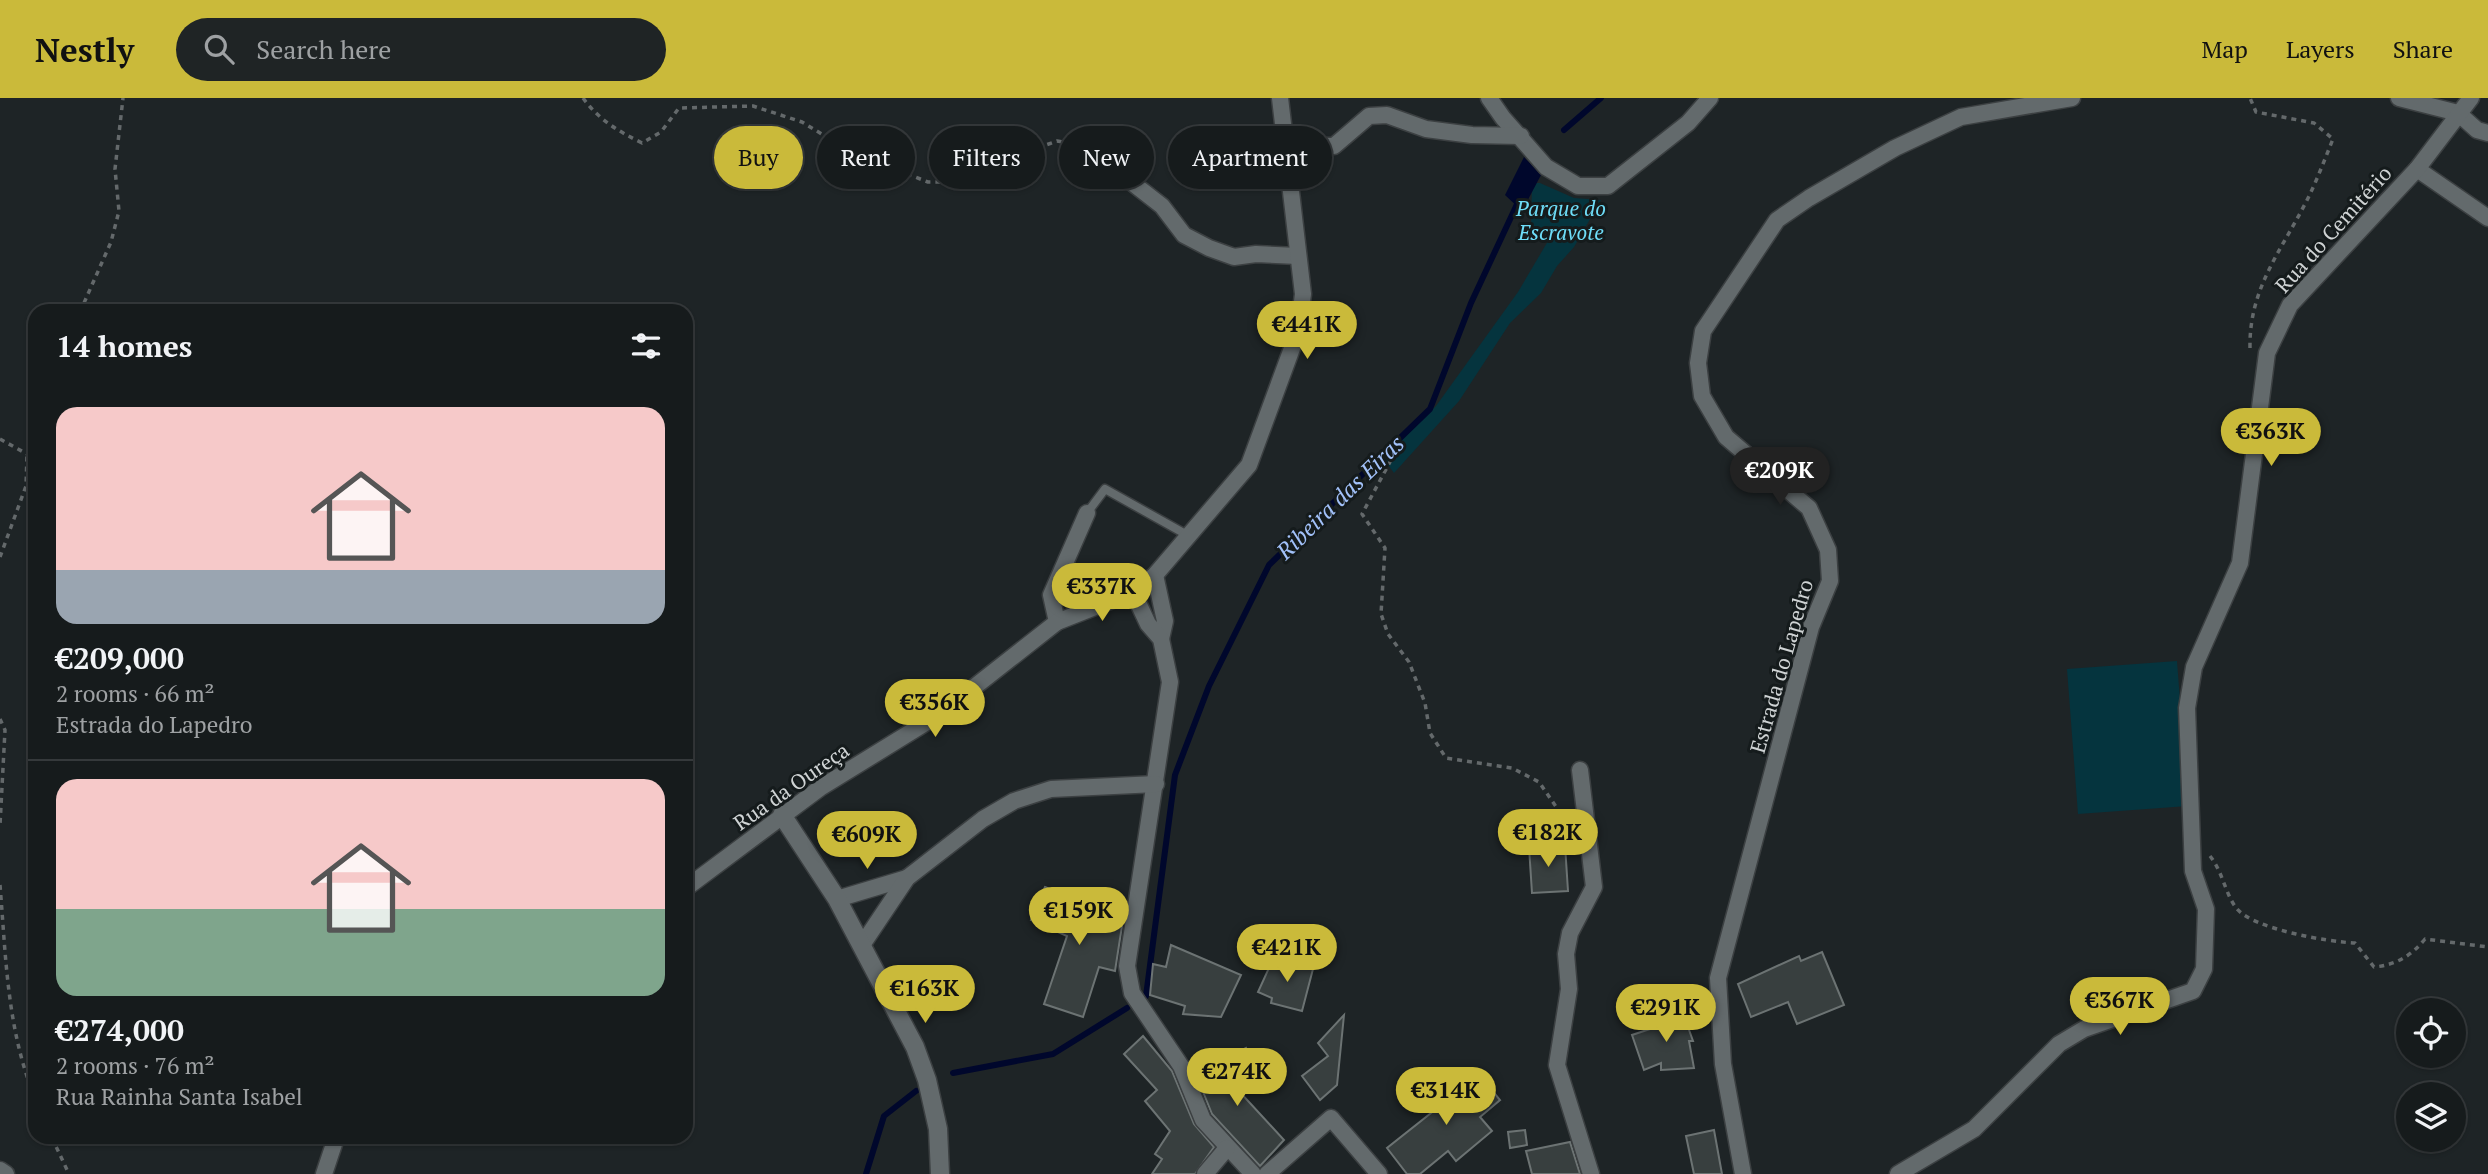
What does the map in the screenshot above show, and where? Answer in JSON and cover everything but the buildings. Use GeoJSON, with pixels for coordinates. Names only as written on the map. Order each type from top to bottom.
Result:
{"type":"FeatureCollection","features":[{"type":"Feature","properties":{"kind":"street","name":"Rua da Oureça"},"geometry":{"type":"LineString","coordinates":[[1280,98],[1283,126]]}},
{"type":"Feature","properties":{"kind":"street"},"geometry":{"type":"LineString","coordinates":[[1489,98],[1546,167],[1578,186],[1608,186],[1688,123],[1710,98]]}},
{"type":"Feature","properties":{"kind":"street","name":"Estrada do Lapedro"},"geometry":{"type":"LineString","coordinates":[[1744,1174],[1723,1064],[1718,978],[1811,627],[1829,581],[1828,550],[1810,508],[1726,437],[1702,396],[1698,363],[1703,331],[1777,220],[1809,198],[1895,148],[1961,117],[2072,98]]}},
{"type":"Feature","properties":{"kind":"street"},"geometry":{"type":"LineString","coordinates":[[2399,98],[2458,113],[2477,130],[2488,134]]}},
{"type":"Feature","properties":{"kind":"street","name":"Rua do Cemitério"},"geometry":{"type":"LineString","coordinates":[[1898,1174],[1975,1129],[2067,1039],[2084,1029],[2172,1000],[2193,990],[2204,969],[2206,909],[2193,871],[2187,708],[2194,667],[2240,563],[2267,353],[2290,305],[2417,169],[2471,98]]}},
{"type":"Feature","properties":{"kind":"street"},"geometry":{"type":"LineString","coordinates":[[1332,146],[1369,116],[1388,115],[1426,129],[1472,135],[1521,136]]}},
{"type":"Feature","properties":{"kind":"street"},"geometry":{"type":"LineString","coordinates":[[2417,169],[2488,218]]}},
{"type":"Feature","properties":{"kind":"street"},"geometry":{"type":"LineString","coordinates":[[1140,189],[1162,206],[1184,235],[1209,248],[1234,257],[1256,254],[1298,256]]}},
{"type":"Feature","properties":{"kind":"street","name":"Rua da Oureça"},"geometry":{"type":"LineString","coordinates":[[693,883],[782,815],[940,714],[1057,622],[1133,592],[1156,575],[1249,465],[1298,332],[1303,294],[1290,189]]}},
{"type":"Feature","properties":{"kind":"street"},"geometry":{"type":"LineString","coordinates":[[1057,622],[1051,595],[1087,513]]}},
{"type":"Feature","properties":{"kind":"street"},"geometry":{"type":"LineString","coordinates":[[1156,575],[1165,621],[1161,639],[1170,682],[1127,966],[1132,993],[1181,1066],[1203,1120],[1253,1174]]}},
{"type":"Feature","properties":{"kind":"street"},"geometry":{"type":"LineString","coordinates":[[1133,592],[1148,624],[1161,639]]}},
{"type":"Feature","properties":{"kind":"street"},"geometry":{"type":"LineString","coordinates":[[1580,770],[1594,887],[1570,933],[1566,954],[1569,989],[1557,1065],[1591,1174]]}},
{"type":"Feature","properties":{"kind":"street"},"geometry":{"type":"LineString","coordinates":[[862,945],[907,878],[983,819],[1014,801],[1051,789],[1156,784]]}},
{"type":"Feature","properties":{"kind":"street"},"geometry":{"type":"LineString","coordinates":[[782,815],[837,899],[915,1047],[927,1080],[938,1129],[940,1174]]}},
{"type":"Feature","properties":{"kind":"street"},"geometry":{"type":"LineString","coordinates":[[837,899],[907,878]]}},
{"type":"Feature","properties":{"kind":"street"},"geometry":{"type":"LineString","coordinates":[[1267,1174],[1331,1118],[1379,1174]]}},
{"type":"Feature","properties":{"kind":"street"},"geometry":{"type":"LineString","coordinates":[[324,1174],[334,1144]]}},
{"type":"Feature","properties":{"kind":"street"},"geometry":{"type":"LineString","coordinates":[[1205,1174],[1227,1148]]}},
{"type":"Feature","properties":{"kind":"street"},"geometry":{"type":"LineString","coordinates":[[0,1170],[6,1174]]}},
{"type":"Feature","properties":{"kind":"lane"},"geometry":{"type":"LineString","coordinates":[[1087,513],[1105,489],[1189,536]]}},
{"type":"Feature","properties":{"kind":"path"},"geometry":{"type":"LineString","coordinates":[[84,304],[111,242],[119,211],[115,169],[123,98]]}},
{"type":"Feature","properties":{"kind":"path"},"geometry":{"type":"LineString","coordinates":[[583,98],[595,113],[616,131],[642,143],[661,132],[679,108],[752,106],[802,122],[853,153],[928,182],[963,182],[1015,156],[1059,141]]}},
{"type":"Feature","properties":{"kind":"path"},"geometry":{"type":"LineString","coordinates":[[2250,98],[2256,111],[2314,123],[2333,139],[2305,204],[2263,276],[2249,318],[2250,355]]}},
{"type":"Feature","properties":{"kind":"path"},"geometry":{"type":"LineString","coordinates":[[0,439],[27,454],[26,486],[0,557]]}},
{"type":"Feature","properties":{"kind":"path"},"geometry":{"type":"LineString","coordinates":[[1391,460],[1362,514],[1385,548],[1381,614],[1388,634],[1416,679],[1430,733],[1447,758],[1512,768],[1539,782],[1583,843],[1589,842]]}},
{"type":"Feature","properties":{"kind":"path"},"geometry":{"type":"LineString","coordinates":[[0,719],[5,730],[0,825]]}},
{"type":"Feature","properties":{"kind":"path"},"geometry":{"type":"LineString","coordinates":[[2193,836],[2216,864],[2236,908],[2251,922],[2336,943],[2356,943],[2374,967],[2392,965],[2401,957],[2411,956],[2425,939],[2488,947]]}},
{"type":"Feature","properties":{"kind":"path"},"geometry":{"type":"LineString","coordinates":[[0,886],[10,1011],[22,1067],[28,1081]]}},
{"type":"Feature","properties":{"kind":"path"},"geometry":{"type":"LineString","coordinates":[[55,1144],[69,1174]]}},
{"type":"Feature","properties":{"kind":"green space","name":"Parque do Escravote"},"geometry":{"type":"Polygon","coordinates":[[[1532,183],[1540,183],[1574,198],[1601,200],[1574,247],[1557,266],[1541,293],[1510,323],[1459,401],[1394,473],[1383,458],[1436,406],[1518,292],[1548,241],[1531,228],[1532,183]]]}},
{"type":"Feature","properties":{"kind":"green space"},"geometry":{"type":"Polygon","coordinates":[[[2177,661],[2188,806],[2078,814],[2067,669],[2177,661]]]}},
{"type":"Feature","properties":{"kind":"shaded area"},"geometry":{"type":"Polygon","coordinates":[[[1524,157],[1541,175],[1522,211],[1505,195],[1524,157]]]}},
{"type":"Feature","properties":{"kind":"waterway"},"geometry":{"type":"LineString","coordinates":[[1564,130],[1601,98]]}},
{"type":"Feature","properties":{"kind":"waterway","name":"Ribeira das Eiras"},"geometry":{"type":"LineString","coordinates":[[1146,996],[1175,775],[1209,686],[1269,565],[1430,409],[1471,303],[1519,200]]}},
{"type":"Feature","properties":{"kind":"waterway","name":"Ribeira das Eiras"},"geometry":{"type":"LineString","coordinates":[[953,1073],[1053,1054],[1127,1008]]}},
{"type":"Feature","properties":{"kind":"waterway","name":"Ribeira das Eiras"},"geometry":{"type":"LineString","coordinates":[[866,1174],[884,1116],[916,1091]]}}]}
